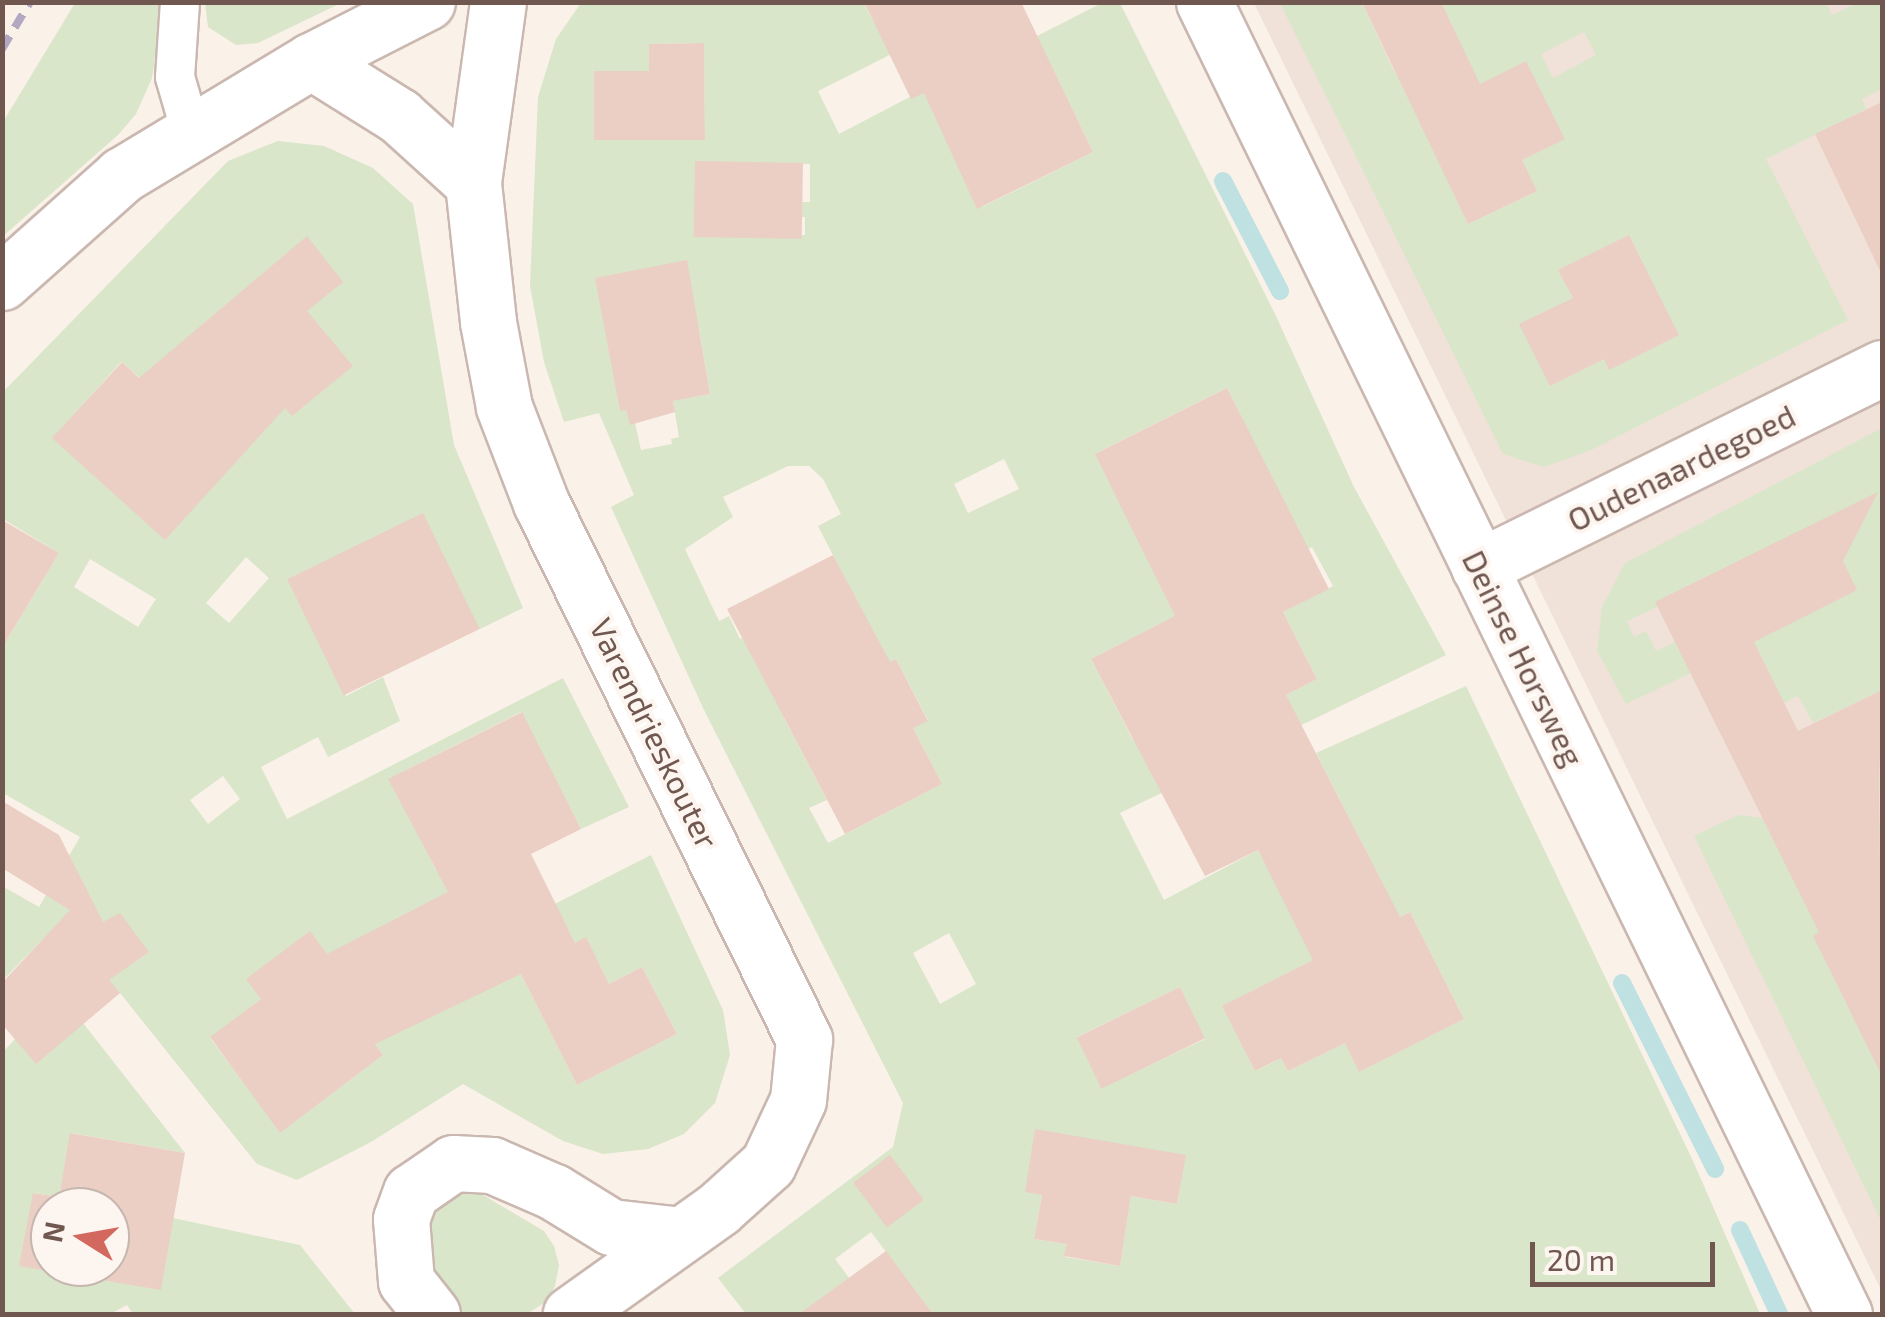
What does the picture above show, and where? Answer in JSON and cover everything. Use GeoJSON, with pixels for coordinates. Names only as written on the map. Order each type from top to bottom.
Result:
{"type":"FeatureCollection","features":[{"type":"Feature","properties":{"kind":"street"},"geometry":{"type":"LineString","coordinates":[[2,282],[122,175],[311,61],[427,2]]}},
{"type":"Feature","properties":{"kind":"street","name":"Varendrieskouter"},"geometry":{"type":"LineString","coordinates":[[498,2],[486,64],[473,183],[488,322],[504,407],[535,487],[804,1039],[798,1100],[768,1164],[680,1235],[571,1314]]}},
{"type":"Feature","properties":{"kind":"street","name":"Deinse Horsweg"},"geometry":{"type":"LineString","coordinates":[[1204,2],[1844,1314]]}},
{"type":"Feature","properties":{"kind":"street"},"geometry":{"type":"LineString","coordinates":[[311,61],[399,116],[473,183]]}},
{"type":"Feature","properties":{"kind":"street","name":"Oudenaardegoed"},"geometry":{"type":"LineString","coordinates":[[1480,567],[1882,368]]}},
{"type":"Feature","properties":{"kind":"street"},"geometry":{"type":"LineString","coordinates":[[432,1314],[406,1281],[401,1219],[412,1192],[453,1163],[492,1164],[554,1192],[612,1227],[680,1235]]}},
{"type":"Feature","properties":{"kind":"lane"},"geometry":{"type":"LineString","coordinates":[[180,2],[175,77],[192,132]]}},
{"type":"Feature","properties":{"kind":"shaded area"},"geometry":{"type":"Polygon","coordinates":[[[1254,3],[1882,3],[1882,1292],[1254,3]]]}},
{"type":"Feature","properties":{"kind":"green space"},"geometry":{"type":"Polygon","coordinates":[[[1826,2],[1832,15],[1858,3],[1882,3],[1882,89],[1862,99],[1866,109],[1766,159],[1848,320],[1589,451],[1544,467],[1503,454],[1280,3],[1362,3],[1395,74],[1460,43],[1441,3],[1826,2]],[[1584,32],[1541,54],[1553,78],[1596,55],[1584,32]],[[1427,137],[1468,224],[1536,192],[1522,160],[1564,139],[1427,137]],[[1629,235],[1559,270],[1573,298],[1520,324],[1550,386],[1604,359],[1609,369],[1678,335],[1629,235]]]}},
{"type":"Feature","properties":{"kind":"green space"},"geometry":{"type":"Polygon","coordinates":[[[75,3],[163,3],[152,78],[136,114],[118,135],[2,237],[3,122],[75,3]]]}},
{"type":"Feature","properties":{"kind":"green space"},"geometry":{"type":"Polygon","coordinates":[[[205,3],[341,3],[258,43],[236,45],[208,27],[205,3]]]}},
{"type":"Feature","properties":{"kind":"green space"},"geometry":{"type":"Polygon","coordinates":[[[581,3],[864,3],[873,21],[993,3],[818,91],[839,134],[927,88],[982,207],[1093,152],[1037,36],[1102,3],[1120,3],[1276,316],[1354,487],[1446,655],[1120,813],[1164,900],[1258,850],[1285,902],[1370,859],[1316,753],[1466,686],[1693,1161],[1760,1314],[933,1314],[871,1232],[835,1259],[849,1278],[803,1314],[746,1314],[718,1278],[893,1147],[903,1103],[704,710],[611,507],[634,495],[599,413],[564,422],[544,362],[530,286],[538,97],[556,39],[581,3]],[[704,43],[650,44],[649,71],[594,71],[594,140],[705,140],[704,43]],[[766,163],[766,202],[810,202],[810,164],[766,163]],[[805,217],[695,219],[694,236],[805,235],[805,217]],[[596,278],[620,410],[626,410],[630,424],[635,423],[641,450],[672,444],[671,439],[679,437],[673,401],[710,394],[699,329],[596,278]],[[1227,388],[1097,453],[1276,487],[1227,388]],[[1004,459],[954,484],[968,513],[1019,489],[1004,459]],[[788,466],[723,497],[733,517],[685,549],[719,621],[729,616],[740,639],[848,584],[818,526],[841,514],[823,479],[809,466],[788,466]],[[1312,547],[1091,659],[1133,740],[1222,696],[1236,721],[1317,679],[1283,612],[1333,586],[1312,547]],[[896,659],[784,718],[827,800],[809,808],[828,843],[942,784],[913,728],[928,720],[896,659]],[[1410,912],[1248,993],[1288,1071],[1345,1043],[1360,1071],[1464,1019],[1410,912]],[[949,933],[913,953],[940,1004],[976,984],[949,933]],[[1180,987],[1077,1037],[1102,1088],[1205,1039],[1180,987]],[[1225,1011],[1255,1071],[1276,1061],[1225,1011]],[[1185,1156],[1042,1195],[1034,1239],[1067,1244],[1065,1257],[1120,1266],[1131,1196],[1177,1204],[1185,1156]]]}},
{"type":"Feature","properties":{"kind":"green space"},"geometry":{"type":"Polygon","coordinates":[[[278,141],[324,146],[373,168],[413,204],[454,445],[523,608],[480,629],[343,628],[318,641],[346,696],[383,677],[400,721],[328,757],[318,737],[261,767],[287,819],[563,678],[629,807],[581,829],[521,712],[402,772],[421,811],[420,838],[436,870],[455,861],[464,950],[651,855],[723,1010],[730,1055],[715,1103],[684,1134],[648,1149],[603,1154],[563,1141],[463,1084],[371,1142],[297,1180],[257,1164],[120,993],[48,934],[3,980],[2,886],[39,907],[80,837],[3,793],[3,638],[7,640],[59,553],[3,519],[3,392],[228,161],[278,141]],[[307,237],[203,324],[237,350],[307,311],[307,237]],[[122,362],[53,438],[234,463],[122,362]],[[246,557],[206,603],[229,623],[269,578],[246,557]],[[90,559],[74,587],[138,627],[156,599],[90,559]],[[223,776],[190,800],[208,824],[240,799],[223,776]],[[562,918],[520,972],[577,1085],[677,1034],[642,967],[609,984],[586,938],[575,943],[562,918]],[[261,999],[210,1038],[281,1132],[383,1055],[344,1001],[261,999]]]}},
{"type":"Feature","properties":{"kind":"green space"},"geometry":{"type":"Polygon","coordinates":[[[1882,428],[1882,690],[1813,723],[1798,696],[1720,734],[1713,719],[1735,651],[1842,559],[1834,516],[1656,602],[1657,607],[1627,621],[1634,637],[1646,631],[1656,651],[1675,642],[1691,673],[1626,704],[1597,651],[1602,607],[1625,563],[1882,428]]]}},
{"type":"Feature","properties":{"kind":"green space"},"geometry":{"type":"Polygon","coordinates":[[[1882,773],[1882,900],[1813,936],[1864,1038],[1882,1030],[1882,1223],[1694,836],[1738,815],[1762,818],[1788,868],[1881,821],[1882,773]]]}},
{"type":"Feature","properties":{"kind":"green space"},"geometry":{"type":"Polygon","coordinates":[[[83,1023],[185,1153],[71,1133],[61,1187],[30,1187],[30,1287],[130,1287],[130,1276],[162,1282],[173,1218],[300,1245],[355,1314],[133,1314],[127,1305],[110,1314],[3,1314],[3,1052],[15,1039],[83,1023]]]}},
{"type":"Feature","properties":{"kind":"green space"},"geometry":{"type":"Polygon","coordinates":[[[465,1193],[483,1195],[544,1231],[554,1246],[559,1265],[555,1286],[547,1301],[527,1314],[464,1314],[427,1267],[419,1234],[438,1199],[465,1193]]]}},
{"type":"Feature","properties":{"kind":"building"},"geometry":{"type":"Polygon","coordinates":[[[864,2],[1021,2],[1093,152],[977,209],[924,93],[911,99],[864,2]]]}},
{"type":"Feature","properties":{"kind":"building"},"geometry":{"type":"Polygon","coordinates":[[[1362,2],[1441,2],[1480,84],[1526,61],[1565,139],[1522,160],[1537,191],[1468,224],[1362,2]]]}},
{"type":"Feature","properties":{"kind":"building"},"geometry":{"type":"Polygon","coordinates":[[[704,43],[705,140],[594,140],[594,71],[649,71],[649,44],[704,43]]]}},
{"type":"Feature","properties":{"kind":"building"},"geometry":{"type":"Polygon","coordinates":[[[1882,102],[1882,275],[1815,134],[1882,102]]]}},
{"type":"Feature","properties":{"kind":"building"},"geometry":{"type":"Polygon","coordinates":[[[695,161],[803,163],[802,239],[694,237],[695,161]]]}},
{"type":"Feature","properties":{"kind":"building"},"geometry":{"type":"Polygon","coordinates":[[[1629,235],[1679,335],[1609,370],[1604,359],[1550,386],[1519,324],[1573,298],[1558,270],[1629,235]]]}},
{"type":"Feature","properties":{"kind":"building"},"geometry":{"type":"Polygon","coordinates":[[[307,236],[343,282],[307,311],[353,366],[292,416],[285,408],[165,540],[52,438],[122,362],[139,378],[307,236]]]}},
{"type":"Feature","properties":{"kind":"building"},"geometry":{"type":"Polygon","coordinates":[[[687,260],[710,394],[673,401],[675,412],[630,425],[626,410],[620,411],[595,278],[687,260]]]}},
{"type":"Feature","properties":{"kind":"building"},"geometry":{"type":"Polygon","coordinates":[[[1227,388],[1329,589],[1283,612],[1317,679],[1286,695],[1400,917],[1410,912],[1464,1019],[1359,1072],[1345,1043],[1288,1071],[1281,1058],[1255,1071],[1222,1006],[1313,960],[1258,850],[1205,876],[1091,659],[1175,616],[1095,454],[1227,388]]]}},
{"type":"Feature","properties":{"kind":"building"},"geometry":{"type":"Polygon","coordinates":[[[1878,492],[1843,561],[1857,590],[1754,642],[1798,731],[1882,690],[1882,1076],[1813,936],[1819,932],[1655,602],[1878,492]]]}},
{"type":"Feature","properties":{"kind":"building"},"geometry":{"type":"Polygon","coordinates":[[[423,513],[480,629],[344,695],[287,579],[423,513]]]}},
{"type":"Feature","properties":{"kind":"building"},"geometry":{"type":"Polygon","coordinates":[[[2,520],[59,553],[2,648],[2,520]]]}},
{"type":"Feature","properties":{"kind":"building"},"geometry":{"type":"Polygon","coordinates":[[[833,555],[890,662],[896,659],[928,721],[913,728],[942,784],[845,834],[727,609],[833,555]]]}},
{"type":"Feature","properties":{"kind":"building"},"geometry":{"type":"Polygon","coordinates":[[[522,712],[581,829],[531,854],[575,943],[586,937],[609,984],[642,967],[677,1034],[577,1085],[521,974],[375,1044],[383,1055],[280,1133],[210,1037],[261,999],[246,979],[310,931],[327,954],[448,892],[388,779],[522,712]]]}},
{"type":"Feature","properties":{"kind":"building"},"geometry":{"type":"Polygon","coordinates":[[[2,801],[59,835],[103,922],[120,913],[149,952],[109,980],[120,993],[36,1064],[2,1024],[2,983],[70,910],[2,868],[2,801]]]}},
{"type":"Feature","properties":{"kind":"building"},"geometry":{"type":"Polygon","coordinates":[[[1180,987],[1205,1038],[1102,1089],[1077,1037],[1180,987]]]}},
{"type":"Feature","properties":{"kind":"building"},"geometry":{"type":"Polygon","coordinates":[[[1035,1129],[1186,1155],[1177,1204],[1131,1196],[1120,1266],[1064,1256],[1067,1244],[1034,1239],[1042,1195],[1025,1192],[1035,1129]]]}},
{"type":"Feature","properties":{"kind":"building"},"geometry":{"type":"Polygon","coordinates":[[[70,1133],[185,1153],[161,1290],[130,1285],[130,1187],[61,1187],[70,1133]]]}},
{"type":"Feature","properties":{"kind":"building"},"geometry":{"type":"Polygon","coordinates":[[[890,1155],[924,1200],[887,1227],[853,1183],[890,1155]]]}},
{"type":"Feature","properties":{"kind":"building"},"geometry":{"type":"Polygon","coordinates":[[[30,1209],[30,1268],[19,1266],[30,1209]]]}},
{"type":"Feature","properties":{"kind":"building"},"geometry":{"type":"Polygon","coordinates":[[[886,1251],[933,1314],[799,1314],[886,1251]]]}},
{"type":"Feature","properties":{"kind":"waterway"},"geometry":{"type":"LineString","coordinates":[[1223,181],[1280,291]]}},
{"type":"Feature","properties":{"kind":"waterway"},"geometry":{"type":"LineString","coordinates":[[1622,983],[1715,1169]]}},
{"type":"Feature","properties":{"kind":"waterway"},"geometry":{"type":"LineString","coordinates":[[1740,1230],[1779,1314]]}},
{"type":"Feature","properties":{"kind":"railway"},"geometry":{"type":"LineString","coordinates":[[2,49],[30,2]]}}]}
